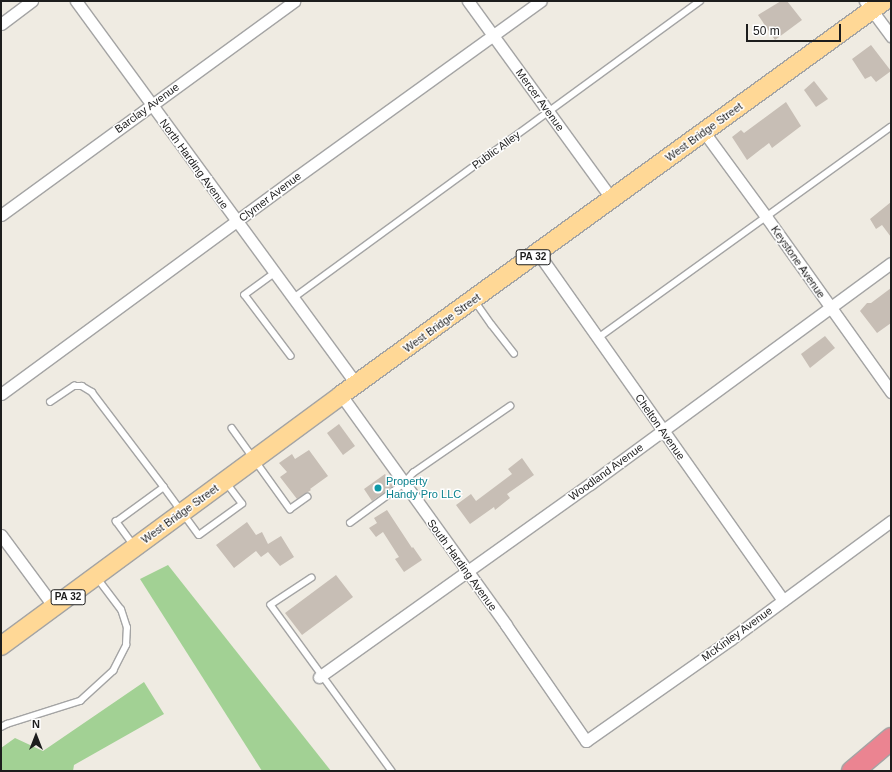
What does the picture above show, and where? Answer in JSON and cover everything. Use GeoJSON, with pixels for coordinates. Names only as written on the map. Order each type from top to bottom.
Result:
{"type":"FeatureCollection","features":[{"type":"Feature","properties":{"kind":"highway"},"geometry":{"type":"LineString","coordinates":[[852,771],[891,738]]}},
{"type":"Feature","properties":{"kind":"main road","name":"West Bridge Street"},"geometry":{"type":"LineString","coordinates":[[1,646],[356,384],[704,132],[873,4]]}},
{"type":"Feature","properties":{"kind":"street"},"geometry":{"type":"LineString","coordinates":[[1,24],[32,1]]}},
{"type":"Feature","properties":{"kind":"street","name":"North Harding Avenue"},"geometry":{"type":"LineString","coordinates":[[76,1],[292,299],[356,384]]}},
{"type":"Feature","properties":{"kind":"street","name":"Barclay Avenue"},"geometry":{"type":"LineString","coordinates":[[1,215],[294,1]]}},
{"type":"Feature","properties":{"kind":"street","name":"Mercer Avenue"},"geometry":{"type":"LineString","coordinates":[[468,1],[612,199]]}},
{"type":"Feature","properties":{"kind":"street","name":"Clymer Avenue"},"geometry":{"type":"LineString","coordinates":[[1,394],[541,1]]}},
{"type":"Feature","properties":{"kind":"street"},"geometry":{"type":"LineString","coordinates":[[873,4],[891,36]]}},
{"type":"Feature","properties":{"kind":"street","name":"Keystone Avenue"},"geometry":{"type":"LineString","coordinates":[[704,132],[891,392]]}},
{"type":"Feature","properties":{"kind":"street","name":"Chelton Avenue"},"geometry":{"type":"LineString","coordinates":[[538,253],[662,431],[783,600]]}},
{"type":"Feature","properties":{"kind":"street","name":"Woodland Avenue"},"geometry":{"type":"LineString","coordinates":[[320,676],[662,431],[891,263]]}},
{"type":"Feature","properties":{"kind":"street","name":"South Harding Avenue"},"geometry":{"type":"LineString","coordinates":[[341,395],[583,736]]}},
{"type":"Feature","properties":{"kind":"street","name":"McKinley Avenue"},"geometry":{"type":"LineString","coordinates":[[583,736],[586,741],[891,521]]}},
{"type":"Feature","properties":{"kind":"street"},"geometry":{"type":"LineString","coordinates":[[1,535],[54,607]]}},
{"type":"Feature","properties":{"kind":"lane","name":"Public Alley"},"geometry":{"type":"LineString","coordinates":[[292,299],[700,1]]}},
{"type":"Feature","properties":{"kind":"lane"},"geometry":{"type":"LineString","coordinates":[[598,338],[767,218],[891,127]]}},
{"type":"Feature","properties":{"kind":"lane"},"geometry":{"type":"LineString","coordinates":[[274,274],[245,295],[291,356]]}},
{"type":"Feature","properties":{"kind":"lane"},"geometry":{"type":"LineString","coordinates":[[474,299],[514,353]]}},
{"type":"Feature","properties":{"kind":"lane"},"geometry":{"type":"LineString","coordinates":[[50,402],[74,386],[82,386],[92,392],[199,535],[242,504],[224,481]]}},
{"type":"Feature","properties":{"kind":"lane"},"geometry":{"type":"LineString","coordinates":[[350,523],[403,484],[413,473],[510,406]]}},
{"type":"Feature","properties":{"kind":"lane"},"geometry":{"type":"LineString","coordinates":[[232,428],[290,509],[307,497]]}},
{"type":"Feature","properties":{"kind":"lane"},"geometry":{"type":"LineString","coordinates":[[134,548],[116,522],[164,487]]}},
{"type":"Feature","properties":{"kind":"lane"},"geometry":{"type":"LineString","coordinates":[[1,727],[80,701],[113,671],[126,645],[127,628],[121,610],[96,576]]}},
{"type":"Feature","properties":{"kind":"lane"},"geometry":{"type":"LineString","coordinates":[[312,578],[271,605],[320,676],[392,771]]}},
{"type":"Feature","properties":{"kind":"green space"},"geometry":{"type":"Polygon","coordinates":[[[168,565],[331,771],[262,771],[140,579],[168,565]]]}},
{"type":"Feature","properties":{"kind":"green space"},"geometry":{"type":"Polygon","coordinates":[[[144,682],[164,714],[74,765],[73,771],[1,771],[1,748],[15,738],[43,751],[144,682]]]}},
{"type":"Feature","properties":{"kind":"building"},"geometry":{"type":"Polygon","coordinates":[[[781,1],[787,1],[802,20],[775,40],[758,15],[781,1]]]}},
{"type":"Feature","properties":{"kind":"building"},"geometry":{"type":"Polygon","coordinates":[[[871,45],[891,71],[876,82],[871,76],[865,79],[852,59],[871,45]]]}},
{"type":"Feature","properties":{"kind":"building"},"geometry":{"type":"Polygon","coordinates":[[[814,81],[828,99],[816,107],[804,90],[814,81]]]}},
{"type":"Feature","properties":{"kind":"building"},"geometry":{"type":"Polygon","coordinates":[[[786,102],[801,126],[772,148],[769,143],[747,160],[732,137],[741,130],[744,133],[786,102]]]}},
{"type":"Feature","properties":{"kind":"building"},"geometry":{"type":"Polygon","coordinates":[[[891,202],[891,237],[882,225],[876,229],[870,219],[891,202]]]}},
{"type":"Feature","properties":{"kind":"building"},"geometry":{"type":"Polygon","coordinates":[[[891,288],[891,323],[877,333],[860,311],[867,303],[871,303],[891,288]]]}},
{"type":"Feature","properties":{"kind":"building"},"geometry":{"type":"Polygon","coordinates":[[[825,336],[835,348],[810,368],[801,354],[825,336]]]}},
{"type":"Feature","properties":{"kind":"building"},"geometry":{"type":"Polygon","coordinates":[[[339,424],[355,446],[343,455],[327,433],[339,424]]]}},
{"type":"Feature","properties":{"kind":"building"},"geometry":{"type":"Polygon","coordinates":[[[309,450],[328,476],[297,499],[280,477],[287,472],[279,463],[292,454],[295,459],[309,450]]]}},
{"type":"Feature","properties":{"kind":"building"},"geometry":{"type":"Polygon","coordinates":[[[522,458],[534,475],[507,494],[510,498],[495,510],[494,507],[470,524],[456,505],[471,494],[476,501],[512,474],[508,469],[522,458]]]}},
{"type":"Feature","properties":{"kind":"building","name":"Property Handy Pro LLC"},"geometry":{"type":"Polygon","coordinates":[[[385,474],[393,486],[372,501],[364,489],[385,474]]]}},
{"type":"Feature","properties":{"kind":"building"},"geometry":{"type":"Polygon","coordinates":[[[387,510],[412,548],[413,547],[422,560],[404,572],[395,559],[399,557],[383,532],[376,537],[369,528],[377,523],[374,518],[387,510]]]}},
{"type":"Feature","properties":{"kind":"building"},"geometry":{"type":"Polygon","coordinates":[[[247,522],[256,535],[262,532],[268,544],[281,536],[294,557],[280,566],[268,552],[261,557],[256,551],[234,568],[216,545],[247,522]]]}},
{"type":"Feature","properties":{"kind":"building"},"geometry":{"type":"Polygon","coordinates":[[[336,575],[353,597],[302,635],[285,613],[336,575]]]}},
{"type":"Feature","properties":{"kind":"place","name":"Property Handy Pro LLC"},"geometry":{"type":"Point","coordinates":[378,488]}}]}
